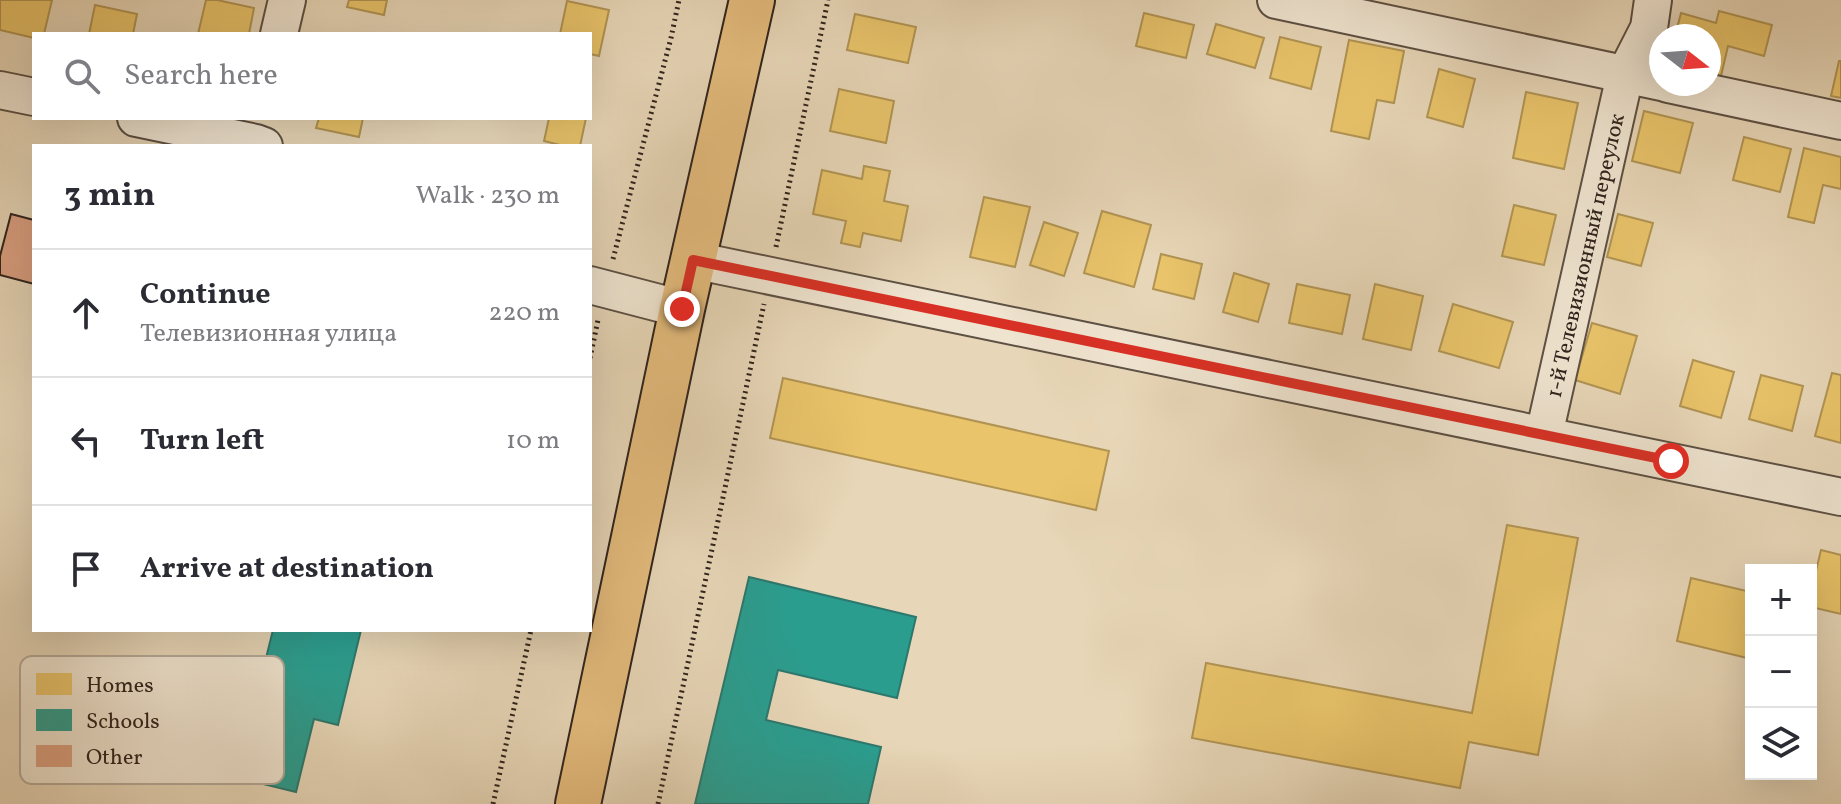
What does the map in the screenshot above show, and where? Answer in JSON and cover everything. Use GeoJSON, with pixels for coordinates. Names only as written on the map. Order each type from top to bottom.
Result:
{"type":"FeatureCollection","features":[{"type":"Feature","properties":{"kind":"main road"},"geometry":{"type":"LineString","coordinates":[[578,804],[682,309],[752,0]]}},
{"type":"Feature","properties":{"kind":"street"},"geometry":{"type":"LineString","coordinates":[[279,32],[287,0]]}},
{"type":"Feature","properties":{"kind":"street"},"geometry":{"type":"LineString","coordinates":[[1276,0],[1649,80]]}},
{"type":"Feature","properties":{"kind":"street","name":"1-й Телевизионный переулок"},"geometry":{"type":"LineString","coordinates":[[1544,435],[1625,75],[1649,28],[1653,0]]}},
{"type":"Feature","properties":{"kind":"street"},"geometry":{"type":"LineString","coordinates":[[0,90],[32,97]]}},
{"type":"Feature","properties":{"kind":"street"},"geometry":{"type":"LineString","coordinates":[[1721,95],[1841,121]]}},
{"type":"Feature","properties":{"kind":"street"},"geometry":{"type":"LineString","coordinates":[[150,120],[261,136]]}},
{"type":"Feature","properties":{"kind":"street"},"geometry":{"type":"LineString","coordinates":[[693,260],[1841,497]]}},
{"type":"Feature","properties":{"kind":"street"},"geometry":{"type":"LineString","coordinates":[[598,287],[682,309]]}},
{"type":"Feature","properties":{"kind":"path"},"geometry":{"type":"LineString","coordinates":[[598,287],[667,53],[679,0]]}},
{"type":"Feature","properties":{"kind":"path"},"geometry":{"type":"LineString","coordinates":[[658,804],[828,0]]}},
{"type":"Feature","properties":{"kind":"path"},"geometry":{"type":"LineString","coordinates":[[493,804],[531,632]]}},
{"type":"Feature","properties":{"kind":"building: Homes"},"geometry":{"type":"Polygon","coordinates":[[[0,0],[52,0],[44,32],[32,32],[32,38],[0,30],[0,0]]]}},
{"type":"Feature","properties":{"kind":"building: Homes"},"geometry":{"type":"Polygon","coordinates":[[[206,0],[254,8],[249,32],[198,32],[206,0]]]}},
{"type":"Feature","properties":{"kind":"building: Homes"},"geometry":{"type":"Polygon","coordinates":[[[349,0],[387,0],[384,15],[347,7],[349,0]]]}},
{"type":"Feature","properties":{"kind":"building: Homes"},"geometry":{"type":"Polygon","coordinates":[[[567,1],[609,10],[599,56],[592,54],[592,32],[560,32],[567,1]]]}},
{"type":"Feature","properties":{"kind":"building: Homes"},"geometry":{"type":"Polygon","coordinates":[[[95,5],[137,14],[133,32],[89,32],[95,5]]]}},
{"type":"Feature","properties":{"kind":"building: Homes"},"geometry":{"type":"Polygon","coordinates":[[[1719,11],[1772,25],[1764,56],[1728,46],[1721,76],[1721,24],[1678,24],[1681,13],[1716,23],[1719,11]]]}},
{"type":"Feature","properties":{"kind":"building: Homes"},"geometry":{"type":"Polygon","coordinates":[[[1144,13],[1194,25],[1186,58],[1136,46],[1144,13]]]}},
{"type":"Feature","properties":{"kind":"building: Homes"},"geometry":{"type":"Polygon","coordinates":[[[855,14],[916,27],[908,63],[847,50],[855,14]]]}},
{"type":"Feature","properties":{"kind":"building: Homes"},"geometry":{"type":"Polygon","coordinates":[[[1216,24],[1264,38],[1255,68],[1207,54],[1216,24]]]}},
{"type":"Feature","properties":{"kind":"building: Homes"},"geometry":{"type":"Polygon","coordinates":[[[1280,37],[1321,47],[1311,89],[1270,78],[1280,37]]]}},
{"type":"Feature","properties":{"kind":"building: Homes"},"geometry":{"type":"Polygon","coordinates":[[[1349,40],[1404,51],[1394,103],[1377,100],[1369,139],[1331,131],[1349,40]]]}},
{"type":"Feature","properties":{"kind":"building: Homes"},"geometry":{"type":"Polygon","coordinates":[[[1841,61],[1841,98],[1831,96],[1841,61]]]}},
{"type":"Feature","properties":{"kind":"building: Homes"},"geometry":{"type":"Polygon","coordinates":[[[1439,69],[1475,79],[1463,127],[1427,117],[1439,69]]]}},
{"type":"Feature","properties":{"kind":"building: Homes"},"geometry":{"type":"Polygon","coordinates":[[[839,89],[894,101],[886,143],[830,131],[839,89]]]}},
{"type":"Feature","properties":{"kind":"building: Homes"},"geometry":{"type":"Polygon","coordinates":[[[1526,92],[1578,103],[1564,169],[1513,158],[1526,92]]]}},
{"type":"Feature","properties":{"kind":"building: Homes"},"geometry":{"type":"Polygon","coordinates":[[[1644,111],[1693,123],[1680,173],[1632,161],[1644,111]]]}},
{"type":"Feature","properties":{"kind":"building: Homes"},"geometry":{"type":"Polygon","coordinates":[[[318,120],[363,120],[359,137],[316,128],[318,120]]]}},
{"type":"Feature","properties":{"kind":"building: Homes"},"geometry":{"type":"Polygon","coordinates":[[[549,120],[586,120],[580,144],[544,141],[549,120]]]}},
{"type":"Feature","properties":{"kind":"building: Homes"},"geometry":{"type":"Polygon","coordinates":[[[1744,137],[1791,149],[1780,192],[1733,180],[1744,137]]]}},
{"type":"Feature","properties":{"kind":"building: Homes"},"geometry":{"type":"Polygon","coordinates":[[[1804,148],[1841,157],[1841,189],[1823,185],[1814,223],[1788,217],[1804,148]]]}},
{"type":"Feature","properties":{"kind":"building: Homes"},"geometry":{"type":"Polygon","coordinates":[[[864,166],[890,171],[884,201],[908,206],[901,241],[863,233],[860,247],[841,243],[846,221],[813,214],[822,170],[862,179],[864,166]]]}},
{"type":"Feature","properties":{"kind":"building: Homes"},"geometry":{"type":"Polygon","coordinates":[[[984,197],[1030,207],[1015,267],[970,257],[984,197]]]}},
{"type":"Feature","properties":{"kind":"building: Homes"},"geometry":{"type":"Polygon","coordinates":[[[1514,205],[1556,215],[1544,265],[1502,256],[1514,205]]]}},
{"type":"Feature","properties":{"kind":"building: Homes"},"geometry":{"type":"Polygon","coordinates":[[[1102,211],[1151,225],[1134,287],[1084,273],[1102,211]]]}},
{"type":"Feature","properties":{"kind":"building: Homes"},"geometry":{"type":"Polygon","coordinates":[[[1618,214],[1653,223],[1641,266],[1607,257],[1618,214]]]}},
{"type":"Feature","properties":{"kind":"building: Homes"},"geometry":{"type":"Polygon","coordinates":[[[1044,222],[1078,233],[1064,276],[1030,265],[1044,222]]]}},
{"type":"Feature","properties":{"kind":"building: Homes"},"geometry":{"type":"Polygon","coordinates":[[[1161,254],[1202,264],[1194,299],[1153,289],[1161,254]]]}},
{"type":"Feature","properties":{"kind":"building: Homes"},"geometry":{"type":"Polygon","coordinates":[[[1234,273],[1269,284],[1258,322],[1223,312],[1234,273]]]}},
{"type":"Feature","properties":{"kind":"building: Homes"},"geometry":{"type":"Polygon","coordinates":[[[1297,284],[1350,295],[1342,334],[1289,323],[1297,284]]]}},
{"type":"Feature","properties":{"kind":"building: Homes"},"geometry":{"type":"Polygon","coordinates":[[[1375,284],[1423,296],[1411,350],[1363,339],[1375,284]]]}},
{"type":"Feature","properties":{"kind":"building: Homes"},"geometry":{"type":"Polygon","coordinates":[[[1453,304],[1513,322],[1499,368],[1439,351],[1453,304]]]}},
{"type":"Feature","properties":{"kind":"building: Homes"},"geometry":{"type":"Polygon","coordinates":[[[1592,323],[1637,336],[1620,394],[1575,380],[1592,323]]]}},
{"type":"Feature","properties":{"kind":"building: Homes"},"geometry":{"type":"Polygon","coordinates":[[[1693,360],[1734,372],[1721,418],[1680,406],[1693,360]]]}},
{"type":"Feature","properties":{"kind":"building: Homes"},"geometry":{"type":"Polygon","coordinates":[[[1832,373],[1841,375],[1841,443],[1815,436],[1832,373]]]}},
{"type":"Feature","properties":{"kind":"building: Homes"},"geometry":{"type":"Polygon","coordinates":[[[1761,375],[1803,386],[1792,431],[1749,419],[1761,375]]]}},
{"type":"Feature","properties":{"kind":"building: Homes"},"geometry":{"type":"Polygon","coordinates":[[[783,378],[1109,451],[1096,510],[770,438],[783,378]]]}},
{"type":"Feature","properties":{"kind":"building: Homes"},"geometry":{"type":"Polygon","coordinates":[[[1507,525],[1578,538],[1538,755],[1469,742],[1460,788],[1192,738],[1206,663],[1472,713],[1507,525]]]}},
{"type":"Feature","properties":{"kind":"building: Homes"},"geometry":{"type":"Polygon","coordinates":[[[1821,550],[1841,555],[1841,614],[1817,608],[1817,567],[1821,550]]]}},
{"type":"Feature","properties":{"kind":"building: Homes"},"geometry":{"type":"Polygon","coordinates":[[[1691,578],[1745,591],[1745,658],[1677,641],[1691,578]]]}},
{"type":"Feature","properties":{"kind":"building: Schools"},"geometry":{"type":"Polygon","coordinates":[[[749,577],[916,617],[897,698],[778,670],[766,720],[881,747],[868,804],[695,804],[749,577]]]}},
{"type":"Feature","properties":{"kind":"building: Schools"},"geometry":{"type":"Polygon","coordinates":[[[272,632],[361,632],[338,725],[314,719],[296,792],[263,784],[284,784],[284,656],[266,656],[272,632]]]}},
{"type":"Feature","properties":{"kind":"building: Other"},"geometry":{"type":"Polygon","coordinates":[[[11,214],[32,219],[32,283],[0,275],[0,256],[11,214]]]}},
{"type":"Feature","properties":{"kind":"route"},"geometry":{"type":"LineString","coordinates":[[682,309],[693,260],[1671,461]]}}]}
